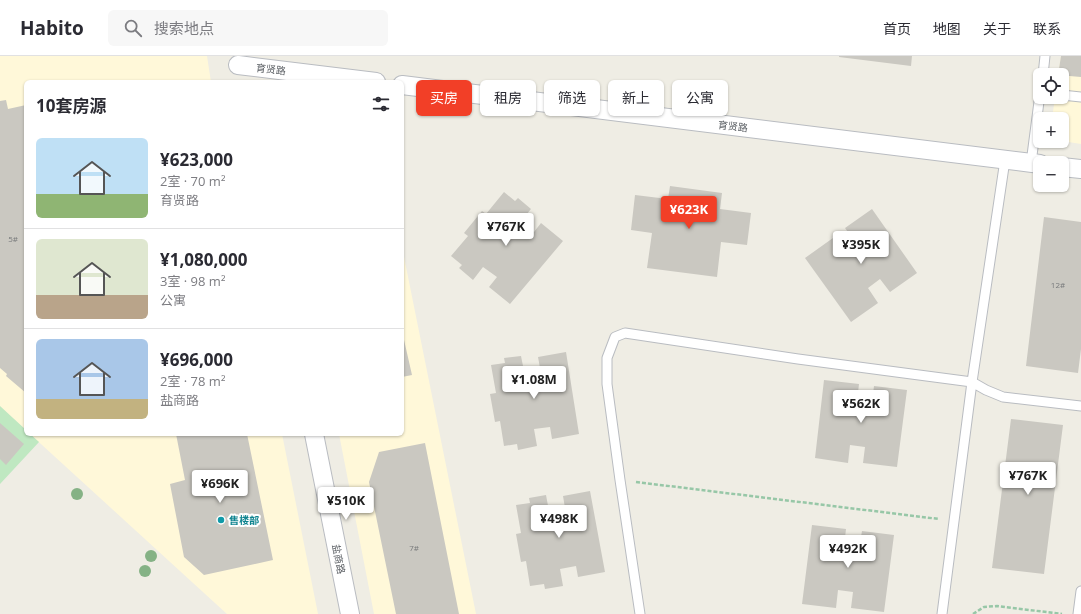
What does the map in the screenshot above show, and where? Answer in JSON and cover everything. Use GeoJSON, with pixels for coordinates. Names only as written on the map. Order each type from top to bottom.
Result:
{"type":"FeatureCollection","features":[{"type":"Feature","properties":{"kind":"street","name":"育贤路"},"geometry":{"type":"LineString","coordinates":[[239,68],[356,80]]}},
{"type":"Feature","properties":{"kind":"street","name":"育贤路"},"geometry":{"type":"LineString","coordinates":[[404,85],[1033,163]]}},
{"type":"Feature","properties":{"kind":"street"},"geometry":{"type":"LineString","coordinates":[[1069,167],[1081,169]]}},
{"type":"Feature","properties":{"kind":"street","name":"盐商路"},"geometry":{"type":"LineString","coordinates":[[314,436],[350,614]]}},
{"type":"Feature","properties":{"kind":"lane"},"geometry":{"type":"LineString","coordinates":[[1043,68],[1045,56]]}},
{"type":"Feature","properties":{"kind":"lane"},"geometry":{"type":"LineString","coordinates":[[1069,96],[1081,98]]}},
{"type":"Feature","properties":{"kind":"lane"},"geometry":{"type":"LineString","coordinates":[[1036,156],[1039,104]]}},
{"type":"Feature","properties":{"kind":"lane"},"geometry":{"type":"LineString","coordinates":[[942,614],[972,382],[1005,160]]}},
{"type":"Feature","properties":{"kind":"lane"},"geometry":{"type":"LineString","coordinates":[[640,614],[607,384],[607,358],[615,337],[625,333],[798,360],[972,382],[1003,397],[1081,406]]}},
{"type":"Feature","properties":{"kind":"lane"},"geometry":{"type":"LineString","coordinates":[[1078,614],[1081,591]]}},
{"type":"Feature","properties":{"kind":"path"},"geometry":{"type":"LineString","coordinates":[[620,480],[954,521]]}},
{"type":"Feature","properties":{"kind":"path"},"geometry":{"type":"LineString","coordinates":[[973,614],[984,607],[997,606],[1064,614]]}},
{"type":"Feature","properties":{"kind":"shaded area"},"geometry":{"type":"Polygon","coordinates":[[[0,56],[207,56],[211,80],[24,80],[24,428],[0,407],[0,56]]]}},
{"type":"Feature","properties":{"kind":"shaded area"},"geometry":{"type":"Polygon","coordinates":[[[1061,56],[1081,56],[1081,144],[1069,142],[1069,112],[1053,112],[1054,104],[1069,104],[1069,68],[1059,68],[1061,56]]]}},
{"type":"Feature","properties":{"kind":"shaded area"},"geometry":{"type":"Polygon","coordinates":[[[404,257],[476,614],[374,614],[339,436],[404,436],[404,257]]]}},
{"type":"Feature","properties":{"kind":"shaded area"},"geometry":{"type":"Polygon","coordinates":[[[32,436],[282,436],[318,614],[227,614],[32,436]]]}},
{"type":"Feature","properties":{"kind":"green space"},"geometry":{"type":"Polygon","coordinates":[[[0,406],[24,428],[24,436],[32,436],[39,442],[0,484],[0,406]]]}},
{"type":"Feature","properties":{"kind":"building"},"geometry":{"type":"Polygon","coordinates":[[[839,56],[912,56],[911,66],[839,56]]]}},
{"type":"Feature","properties":{"kind":"building"},"geometry":{"type":"Polygon","coordinates":[[[1061,56],[1081,56],[1081,77],[1069,76],[1069,68],[1059,68],[1061,56]]]}},
{"type":"Feature","properties":{"kind":"building"},"geometry":{"type":"Polygon","coordinates":[[[6,100],[8,109],[24,105],[24,391],[6,376],[7,374],[0,368],[0,101],[6,100]]]}},
{"type":"Feature","properties":{"kind":"building"},"geometry":{"type":"Polygon","coordinates":[[[670,186],[722,193],[720,209],[751,213],[747,245],[721,242],[717,277],[647,268],[652,233],[631,230],[635,195],[668,199],[670,186]]]}},
{"type":"Feature","properties":{"kind":"building"},"geometry":{"type":"Polygon","coordinates":[[[504,192],[515,201],[518,198],[531,209],[521,221],[534,232],[541,223],[563,241],[510,304],[489,287],[497,277],[483,267],[473,280],[459,268],[462,265],[451,256],[468,236],[464,233],[482,211],[486,214],[504,192]]]}},
{"type":"Feature","properties":{"kind":"building"},"geometry":{"type":"Polygon","coordinates":[[[872,209],[917,273],[890,292],[880,279],[868,288],[878,303],[851,322],[805,258],[833,238],[843,251],[855,242],[845,228],[872,209]]]}},
{"type":"Feature","properties":{"kind":"building"},"geometry":{"type":"Polygon","coordinates":[[[1044,217],[1081,222],[1081,349],[1078,373],[1026,366],[1044,217]]]}},
{"type":"Feature","properties":{"kind":"building"},"geometry":{"type":"Polygon","coordinates":[[[404,340],[412,375],[404,377],[404,340]]]}},
{"type":"Feature","properties":{"kind":"building"},"geometry":{"type":"Polygon","coordinates":[[[566,352],[579,434],[552,439],[550,427],[534,429],[537,446],[518,450],[517,444],[504,446],[500,421],[495,422],[490,394],[496,393],[491,365],[505,363],[504,358],[521,356],[524,371],[540,368],[538,357],[566,352]]]}},
{"type":"Feature","properties":{"kind":"building"},"geometry":{"type":"Polygon","coordinates":[[[824,380],[859,384],[857,401],[872,403],[874,386],[907,390],[897,467],[863,463],[865,447],[850,445],[848,463],[815,458],[824,380]]]}},
{"type":"Feature","properties":{"kind":"building"},"geometry":{"type":"Polygon","coordinates":[[[1011,419],[1063,425],[1044,574],[992,568],[1011,419]]]}},
{"type":"Feature","properties":{"kind":"building"},"geometry":{"type":"Polygon","coordinates":[[[0,423],[24,444],[6,465],[0,459],[0,423]]]}},
{"type":"Feature","properties":{"kind":"building","name":"售楼部"},"geometry":{"type":"Polygon","coordinates":[[[176,436],[247,436],[273,560],[204,575],[184,557],[170,484],[185,480],[176,436]]]}},
{"type":"Feature","properties":{"kind":"building"},"geometry":{"type":"Polygon","coordinates":[[[425,443],[459,614],[396,614],[369,482],[379,452],[425,443]]]}},
{"type":"Feature","properties":{"kind":"building"},"geometry":{"type":"Polygon","coordinates":[[[590,491],[605,572],[578,577],[576,566],[560,569],[563,586],[545,589],[544,584],[530,586],[526,561],[521,562],[516,534],[521,533],[516,505],[530,503],[529,498],[546,495],[549,511],[565,508],[563,496],[590,491]]]}},
{"type":"Feature","properties":{"kind":"building"},"geometry":{"type":"Polygon","coordinates":[[[812,525],[846,529],[844,546],[859,548],[862,531],[894,535],[884,612],[851,608],[853,592],[838,590],[836,608],[802,604],[812,525]]]}},
{"type":"Feature","properties":{"kind":"place","name":"售楼部"},"geometry":{"type":"Point","coordinates":[221,520]}}]}
